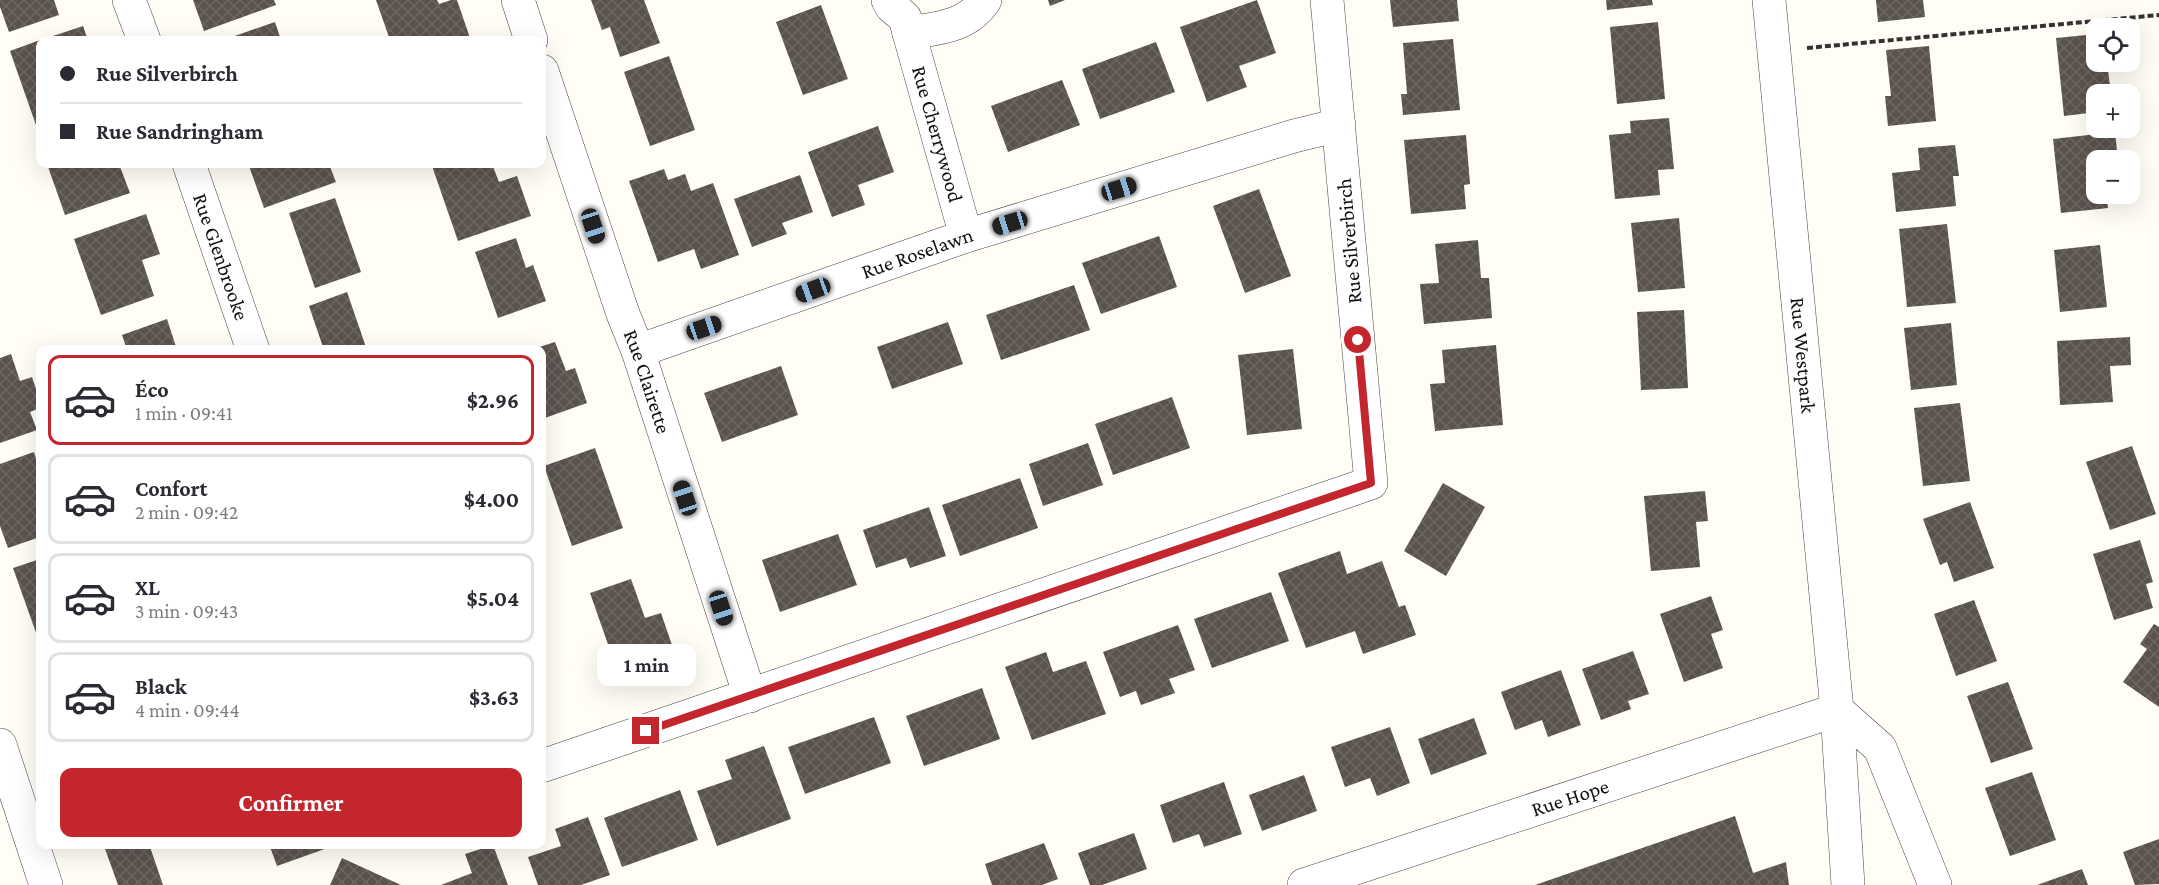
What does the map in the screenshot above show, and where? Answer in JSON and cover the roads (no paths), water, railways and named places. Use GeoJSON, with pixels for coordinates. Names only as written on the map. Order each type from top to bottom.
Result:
{"type":"FeatureCollection","features":[{"type":"Feature","properties":{"kind":"street"},"geometry":{"type":"LineString","coordinates":[[129,0],[142,36]]}},
{"type":"Feature","properties":{"kind":"street"},"geometry":{"type":"LineString","coordinates":[[518,0],[530,36]]}},
{"type":"Feature","properties":{"kind":"street","name":"Rue Cherrywood"},"geometry":{"type":"LineString","coordinates":[[888,0],[891,6],[905,18],[966,236]]}},
{"type":"Feature","properties":{"kind":"street"},"geometry":{"type":"LineString","coordinates":[[909,33],[957,24],[972,15],[985,0]]}},
{"type":"Feature","properties":{"kind":"street","name":"Rue Silverbirch"},"geometry":{"type":"LineString","coordinates":[[750,696],[1371,483],[1327,0]]}},
{"type":"Feature","properties":{"kind":"street","name":"Rue Westpark"},"geometry":{"type":"LineString","coordinates":[[1769,0],[1837,710],[1848,885]]}},
{"type":"Feature","properties":{"kind":"street","name":"Rue Clairette"},"geometry":{"type":"LineString","coordinates":[[546,83],[623,314],[638,351],[750,696]]}},
{"type":"Feature","properties":{"kind":"street","name":"Rue Roselawn"},"geometry":{"type":"LineString","coordinates":[[638,351],[966,236],[1294,136],[1339,125]]}},
{"type":"Feature","properties":{"kind":"street","name":"Rue Glenbrooke"},"geometry":{"type":"LineString","coordinates":[[190,168],[252,345]]}},
{"type":"Feature","properties":{"kind":"street"},"geometry":{"type":"LineString","coordinates":[[546,765],[750,696]]}},
{"type":"Feature","properties":{"kind":"street"},"geometry":{"type":"LineString","coordinates":[[1837,710],[1880,748],[1935,885]]}},
{"type":"Feature","properties":{"kind":"street","name":"Rue Hope"},"geometry":{"type":"LineString","coordinates":[[1304,885],[1837,710]]}},
{"type":"Feature","properties":{"kind":"street"},"geometry":{"type":"LineString","coordinates":[[0,745],[46,885]]}}]}
